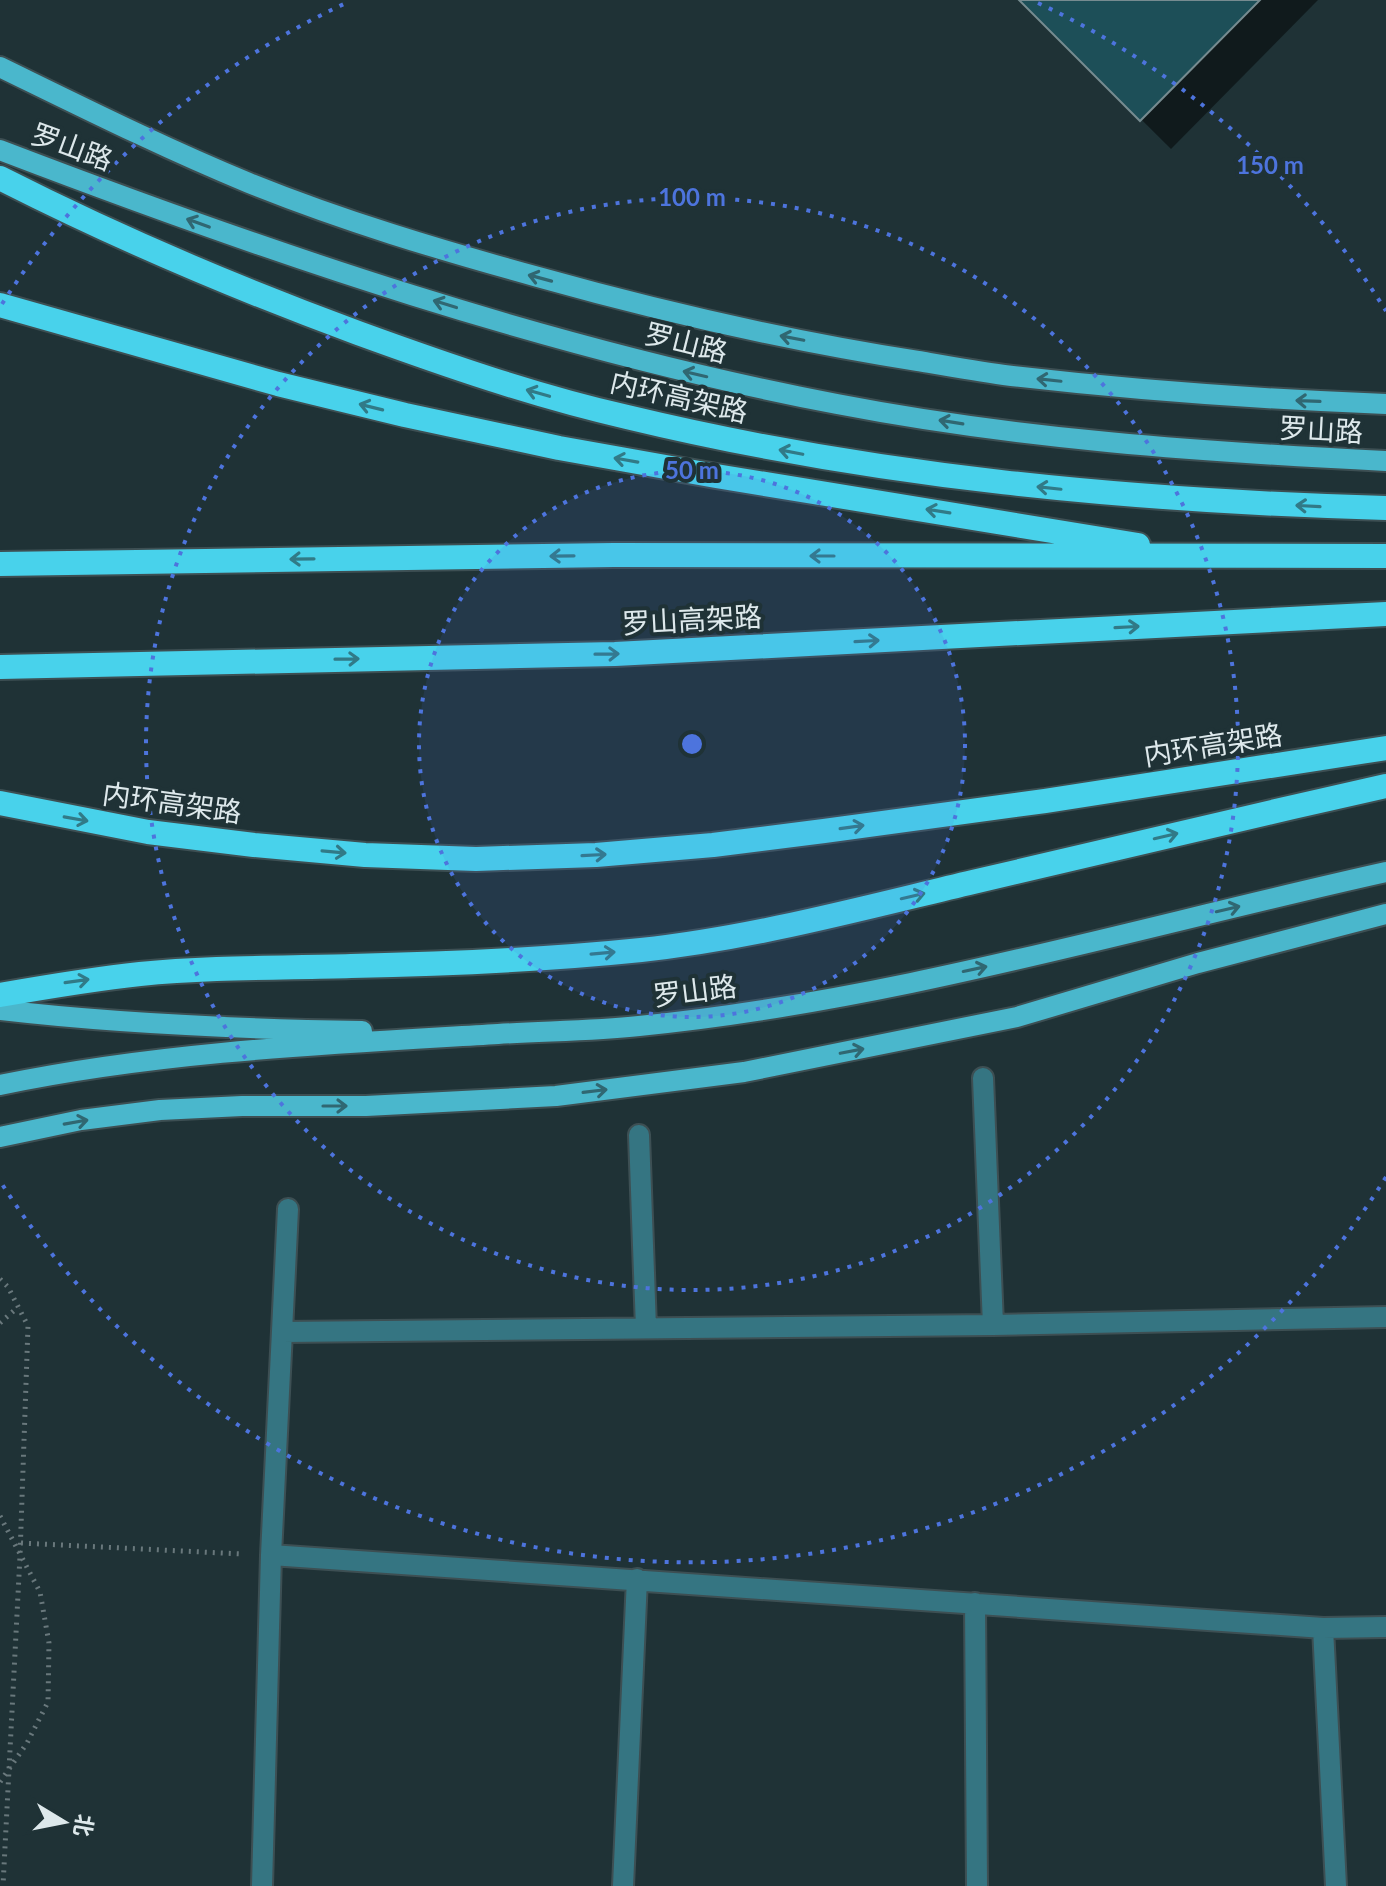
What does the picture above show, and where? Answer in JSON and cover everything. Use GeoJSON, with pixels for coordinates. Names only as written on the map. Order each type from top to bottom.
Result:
{"type":"FeatureCollection","features":[{"type":"Feature","properties":{"kind":"highway","name":"内环高架路"},"geometry":{"type":"LineString","coordinates":[[0,178],[151,250],[272,302],[439,363],[624,417],[718,438],[914,472],[1117,495],[1386,508]]}},
{"type":"Feature","properties":{"kind":"highway"},"geometry":{"type":"LineString","coordinates":[[0,305],[278,384],[559,448],[1208,557]]}},
{"type":"Feature","properties":{"kind":"highway"},"geometry":{"type":"LineString","coordinates":[[0,564],[614,555],[1386,556]]}},
{"type":"Feature","properties":{"kind":"highway","name":"罗山高架路"},"geometry":{"type":"LineString","coordinates":[[0,667],[615,654],[1386,614]]}},
{"type":"Feature","properties":{"kind":"highway","name":"内环高架路"},"geometry":{"type":"LineString","coordinates":[[0,803],[148,832],[365,855],[476,859],[596,855],[713,845],[871,825],[1386,748]]}},
{"type":"Feature","properties":{"kind":"highway"},"geometry":{"type":"LineString","coordinates":[[0,995],[142,973],[525,960],[644,949],[826,917],[1386,786]]}},
{"type":"Feature","properties":{"kind":"main road"},"geometry":{"type":"LineString","coordinates":[[0,67],[149,139],[250,183],[339,216],[478,261],[600,294],[745,329],[1001,375],[1276,400],[1386,404]]}},
{"type":"Feature","properties":{"kind":"main road","name":"罗山路"},"geometry":{"type":"LineString","coordinates":[[0,150],[307,261],[541,334],[702,376],[840,405],[1056,438],[1227,453],[1386,461]]}},
{"type":"Feature","properties":{"kind":"main road","name":"罗山路"},"geometry":{"type":"LineString","coordinates":[[0,1085],[89,1069],[241,1051],[637,1026],[738,1014],[844,997],[979,969],[1386,872]]}},
{"type":"Feature","properties":{"kind":"main road"},"geometry":{"type":"LineString","coordinates":[[0,1137],[81,1120],[160,1110],[242,1106],[366,1106],[556,1096],[744,1072],[1017,1017],[1198,963],[1386,914]]}},
{"type":"Feature","properties":{"kind":"main road"},"geometry":{"type":"LineString","coordinates":[[0,1010],[77,1019],[241,1029],[494,1034]]}},
{"type":"Feature","properties":{"kind":"lane"},"geometry":{"type":"LineString","coordinates":[[983,1078],[993,1325]]}},
{"type":"Feature","properties":{"kind":"lane"},"geometry":{"type":"LineString","coordinates":[[639,1135],[646,1328]]}},
{"type":"Feature","properties":{"kind":"lane"},"geometry":{"type":"LineString","coordinates":[[262,1886],[271,1555],[288,1209]]}},
{"type":"Feature","properties":{"kind":"lane"},"geometry":{"type":"LineString","coordinates":[[282,1332],[993,1325],[1386,1317]]}},
{"type":"Feature","properties":{"kind":"lane"},"geometry":{"type":"LineString","coordinates":[[271,1555],[1323,1628],[1386,1627]]}},
{"type":"Feature","properties":{"kind":"lane"},"geometry":{"type":"LineString","coordinates":[[623,1886],[637,1579]]}},
{"type":"Feature","properties":{"kind":"lane"},"geometry":{"type":"LineString","coordinates":[[975,1603],[977,1886]]}},
{"type":"Feature","properties":{"kind":"lane"},"geometry":{"type":"LineString","coordinates":[[1323,1628],[1336,1886]]}},
{"type":"Feature","properties":{"kind":"path"},"geometry":{"type":"LineString","coordinates":[[0,1279],[8,1287],[28,1326],[21,1543],[3,1886]]}},
{"type":"Feature","properties":{"kind":"path"},"geometry":{"type":"LineString","coordinates":[[0,1323],[18,1307]]}},
{"type":"Feature","properties":{"kind":"path"},"geometry":{"type":"LineString","coordinates":[[0,1516],[40,1592],[49,1643],[48,1702],[27,1743],[0,1782]]}},
{"type":"Feature","properties":{"kind":"path"},"geometry":{"type":"LineString","coordinates":[[21,1543],[271,1555]]}},
{"type":"Feature","properties":{"kind":"building"},"geometry":{"type":"Polygon","coordinates":[[[1019,0],[1260,0],[1140,121],[1019,0]]]}}]}
